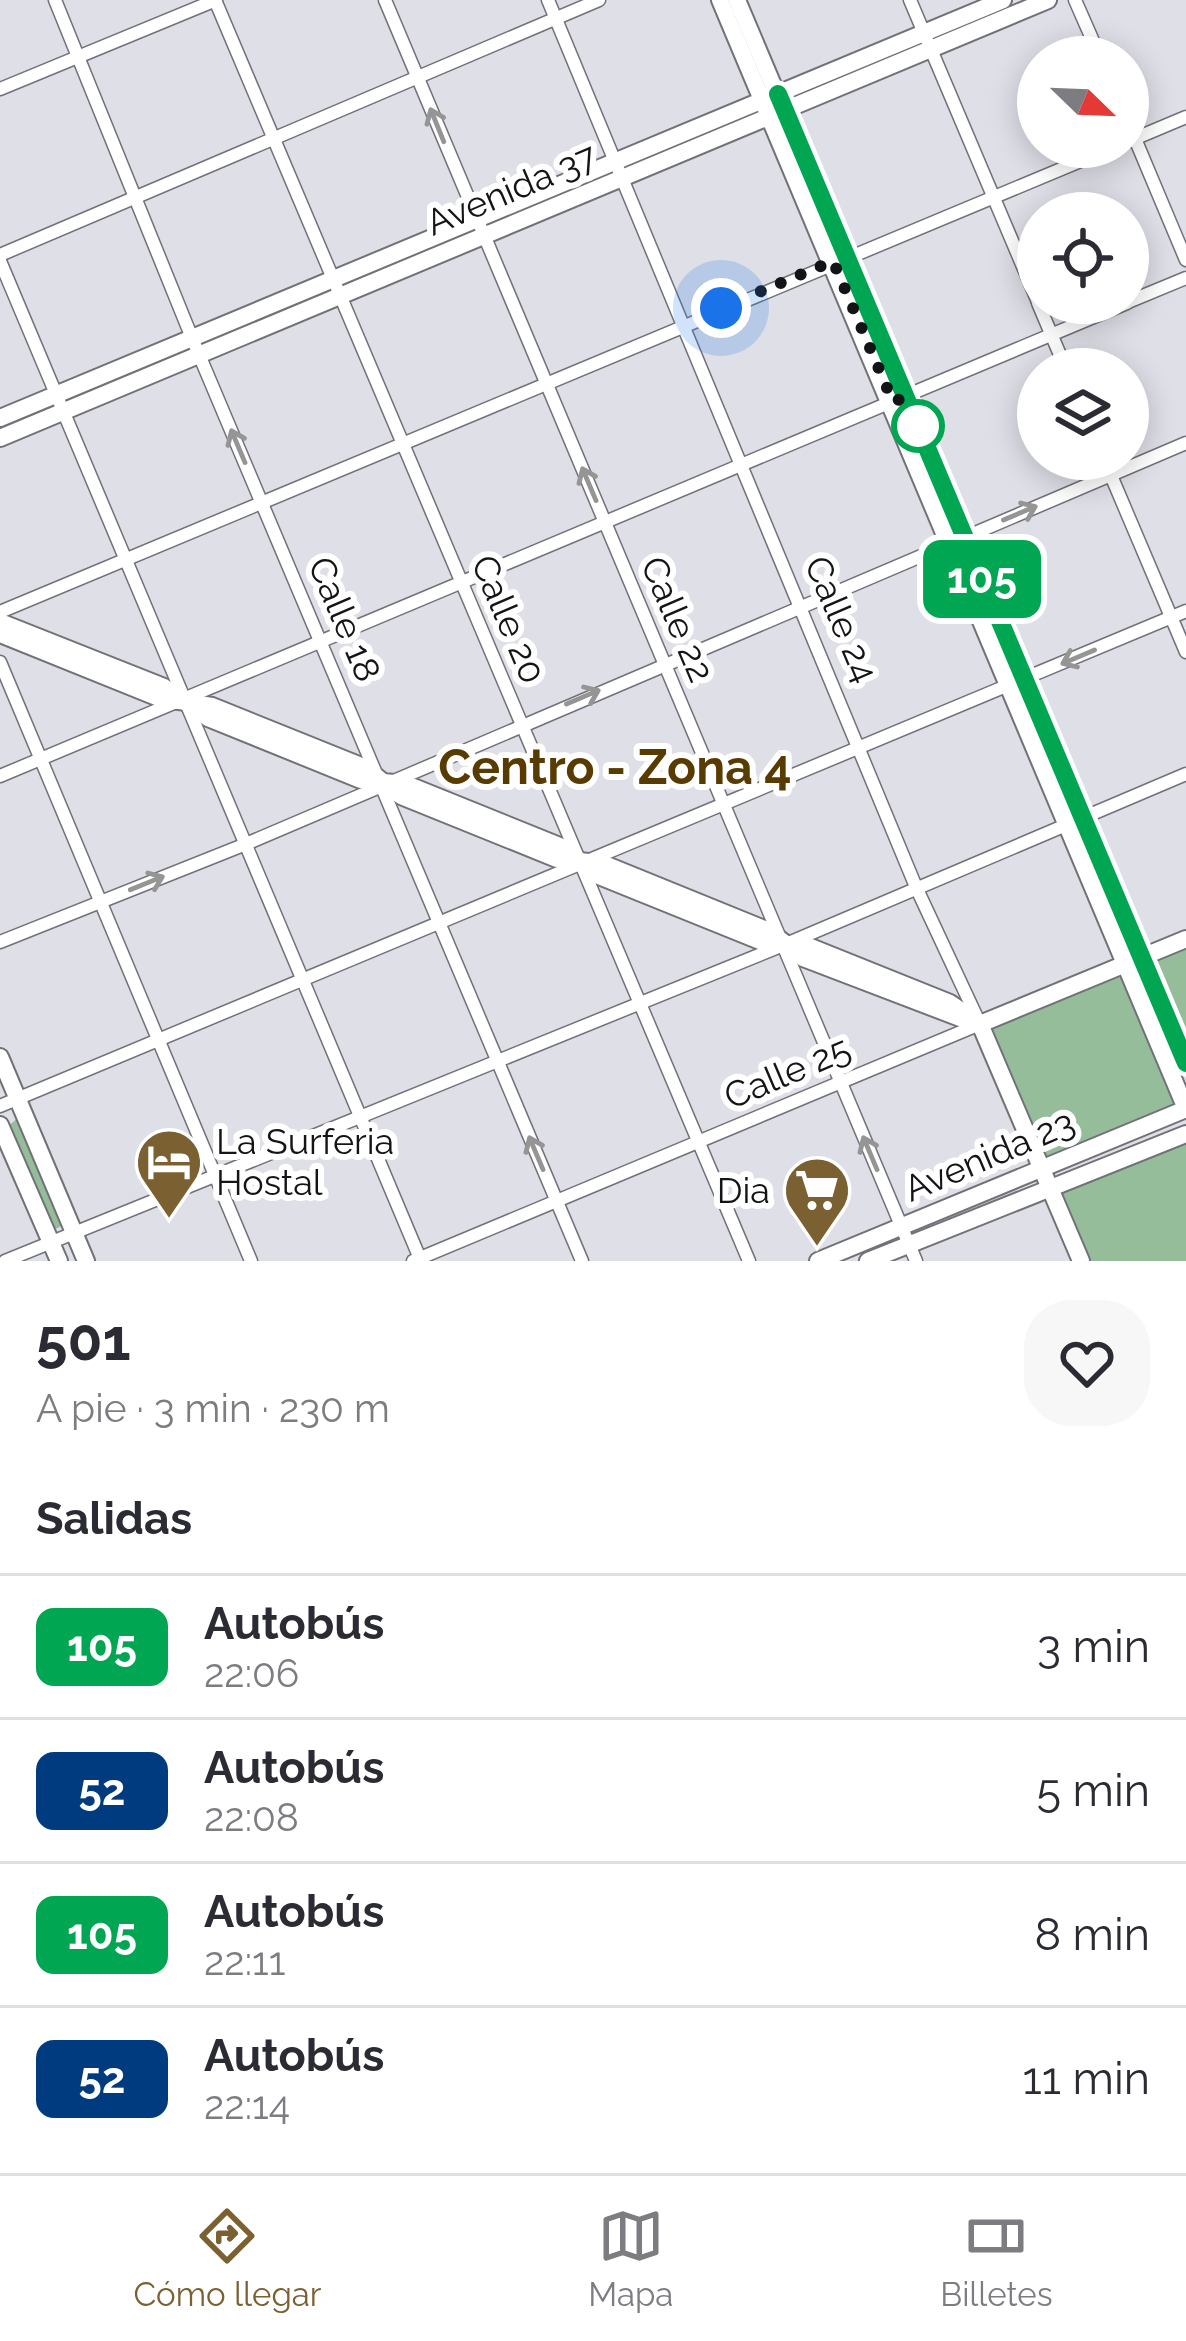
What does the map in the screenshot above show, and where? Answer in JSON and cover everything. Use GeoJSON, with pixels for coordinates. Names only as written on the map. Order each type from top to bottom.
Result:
{"type":"FeatureCollection","features":[{"type":"Feature","properties":{"kind":"main road"},"geometry":{"type":"LineString","coordinates":[[721,0],[775,105]]}},
{"type":"Feature","properties":{"kind":"main road"},"geometry":{"type":"LineString","coordinates":[[737,0],[775,105],[1134,961],[1186,1109]]}},
{"type":"Feature","properties":{"kind":"main road","name":"Avenida 37"},"geometry":{"type":"LineString","coordinates":[[927,41],[1003,0]]}},
{"type":"Feature","properties":{"kind":"main road","name":"Avenida 37"},"geometry":{"type":"LineString","coordinates":[[0,438],[60,403],[337,287],[927,41],[1048,0]]}},
{"type":"Feature","properties":{"kind":"main road","name":"Avenida 37"},"geometry":{"type":"LineString","coordinates":[[0,418],[60,403]]}},
{"type":"Feature","properties":{"kind":"main road"},"geometry":{"type":"LineString","coordinates":[[0,622],[164,686],[186,702]]}},
{"type":"Feature","properties":{"kind":"main road"},"geometry":{"type":"LineString","coordinates":[[0,634],[159,698],[212,706],[366,768],[383,782],[406,784],[562,847],[580,861],[604,864],[770,931],[786,944],[808,946],[950,1003],[980,1024]]}},
{"type":"Feature","properties":{"kind":"main road","name":"Calle 25"},"geometry":{"type":"LineString","coordinates":[[980,1024],[1186,939]]}},
{"type":"Feature","properties":{"kind":"main road"},"geometry":{"type":"LineString","coordinates":[[1134,961],[1186,1063]]}},
{"type":"Feature","properties":{"kind":"main road","name":"Calle 24"},"geometry":{"type":"LineString","coordinates":[[980,1024],[1081,1261]]}},
{"type":"Feature","properties":{"kind":"main road"},"geometry":{"type":"LineString","coordinates":[[0,1058],[9,1103],[86,1261]]}},
{"type":"Feature","properties":{"kind":"main road","name":"Avenida 23"},"geometry":{"type":"LineString","coordinates":[[868,1261],[1186,1109]]}},
{"type":"Feature","properties":{"kind":"main road"},"geometry":{"type":"LineString","coordinates":[[0,1125],[59,1261]]}},
{"type":"Feature","properties":{"kind":"main road","name":"Avenida 23"},"geometry":{"type":"LineString","coordinates":[[1045,1180],[1186,1134]]}},
{"type":"Feature","properties":{"kind":"main road","name":"Avenida 23"},"geometry":{"type":"LineString","coordinates":[[818,1261],[909,1244]]}},
{"type":"Feature","properties":{"kind":"street","name":"Calle 18"},"geometry":{"type":"LineString","coordinates":[[55,0],[195,347],[443,923],[582,1261]]}},
{"type":"Feature","properties":{"kind":"street"},"geometry":{"type":"LineString","coordinates":[[0,89],[216,0]]}},
{"type":"Feature","properties":{"kind":"street","name":"Calle 20"},"geometry":{"type":"LineString","coordinates":[[216,0],[749,1261]]}},
{"type":"Feature","properties":{"kind":"street","name":"Calle 22"},"geometry":{"type":"LineString","coordinates":[[385,0],[909,1244]]}},
{"type":"Feature","properties":{"kind":"street","name":"Calle 24"},"geometry":{"type":"LineString","coordinates":[[548,0],[916,887],[980,1024]]}},
{"type":"Feature","properties":{"kind":"street"},"geometry":{"type":"LineString","coordinates":[[418,1260],[0,258],[133,196],[599,0]]}},
{"type":"Feature","properties":{"kind":"street"},"geometry":{"type":"LineString","coordinates":[[910,0],[1017,252]]}},
{"type":"Feature","properties":{"kind":"street"},"geometry":{"type":"LineString","coordinates":[[1075,0],[1091,36]]}},
{"type":"Feature","properties":{"kind":"street"},"geometry":{"type":"LineString","coordinates":[[1149,133],[1186,117]]}},
{"type":"Feature","properties":{"kind":"street"},"geometry":{"type":"LineString","coordinates":[[0,612],[839,258],[1065,168]]}},
{"type":"Feature","properties":{"kind":"street"},"geometry":{"type":"LineString","coordinates":[[1145,168],[1186,260]]}},
{"type":"Feature","properties":{"kind":"street"},"geometry":{"type":"LineString","coordinates":[[1149,294],[1186,278]]}},
{"type":"Feature","properties":{"kind":"street"},"geometry":{"type":"LineString","coordinates":[[1047,324],[1057,348]]}},
{"type":"Feature","properties":{"kind":"street"},"geometry":{"type":"LineString","coordinates":[[0,776],[186,702],[1078,324]]}},
{"type":"Feature","properties":{"kind":"street"},"geometry":{"type":"LineString","coordinates":[[1149,458],[1186,443]]}},
{"type":"Feature","properties":{"kind":"street"},"geometry":{"type":"LineString","coordinates":[[0,942],[245,844],[1097,480]]}},
{"type":"Feature","properties":{"kind":"street"},"geometry":{"type":"LineString","coordinates":[[1114,480],[1186,652]]}},
{"type":"Feature","properties":{"kind":"street"},"geometry":{"type":"LineString","coordinates":[[9,1103],[1186,611]]}},
{"type":"Feature","properties":{"kind":"street"},"geometry":{"type":"LineString","coordinates":[[0,662],[251,1261]]}},
{"type":"Feature","properties":{"kind":"street"},"geometry":{"type":"LineString","coordinates":[[5,1261],[786,944],[1186,774]]}},
{"type":"Feature","properties":{"kind":"street","name":"Calle 25"},"geometry":{"type":"LineString","coordinates":[[418,1260],[980,1024]]}},
{"type":"Feature","properties":{"kind":"green space"},"geometry":{"type":"Polygon","coordinates":[[[1186,947],[1186,1049],[1150,962],[1186,947]]]}},
{"type":"Feature","properties":{"kind":"green space"},"geometry":{"type":"Polygon","coordinates":[[[1122,973],[1177,1105],[1043,1161],[989,1029],[1122,973]]]}},
{"type":"Feature","properties":{"kind":"green space"},"geometry":{"type":"Polygon","coordinates":[[[19,1117],[65,1224],[54,1230],[7,1127],[19,1117]]]}},
{"type":"Feature","properties":{"kind":"green space"},"geometry":{"type":"Polygon","coordinates":[[[1186,1142],[1186,1261],[1087,1261],[1058,1193],[1186,1142]]]}},
{"type":"Feature","properties":{"kind":"bus line","name":"105"},"geometry":{"type":"LineString","coordinates":[[778,94],[1186,1063]]}},
{"type":"Feature","properties":{"kind":"place","name":"La Surferia Hostal"},"geometry":{"type":"Point","coordinates":[169,1221]}},
{"type":"Feature","properties":{"kind":"place","name":"Dia"},"geometry":{"type":"Point","coordinates":[817,1249]}},
{"type":"Feature","properties":{"kind":"district","name":"Centro - Zona 4"},"geometry":{"type":"Point","coordinates":[615,767]}},
{"type":"Feature","properties":{"kind":"route"},"geometry":{"type":"LineString","coordinates":[[721,308],[833,261],[893,402],[905,397],[920,432],[918,426]]}}]}
